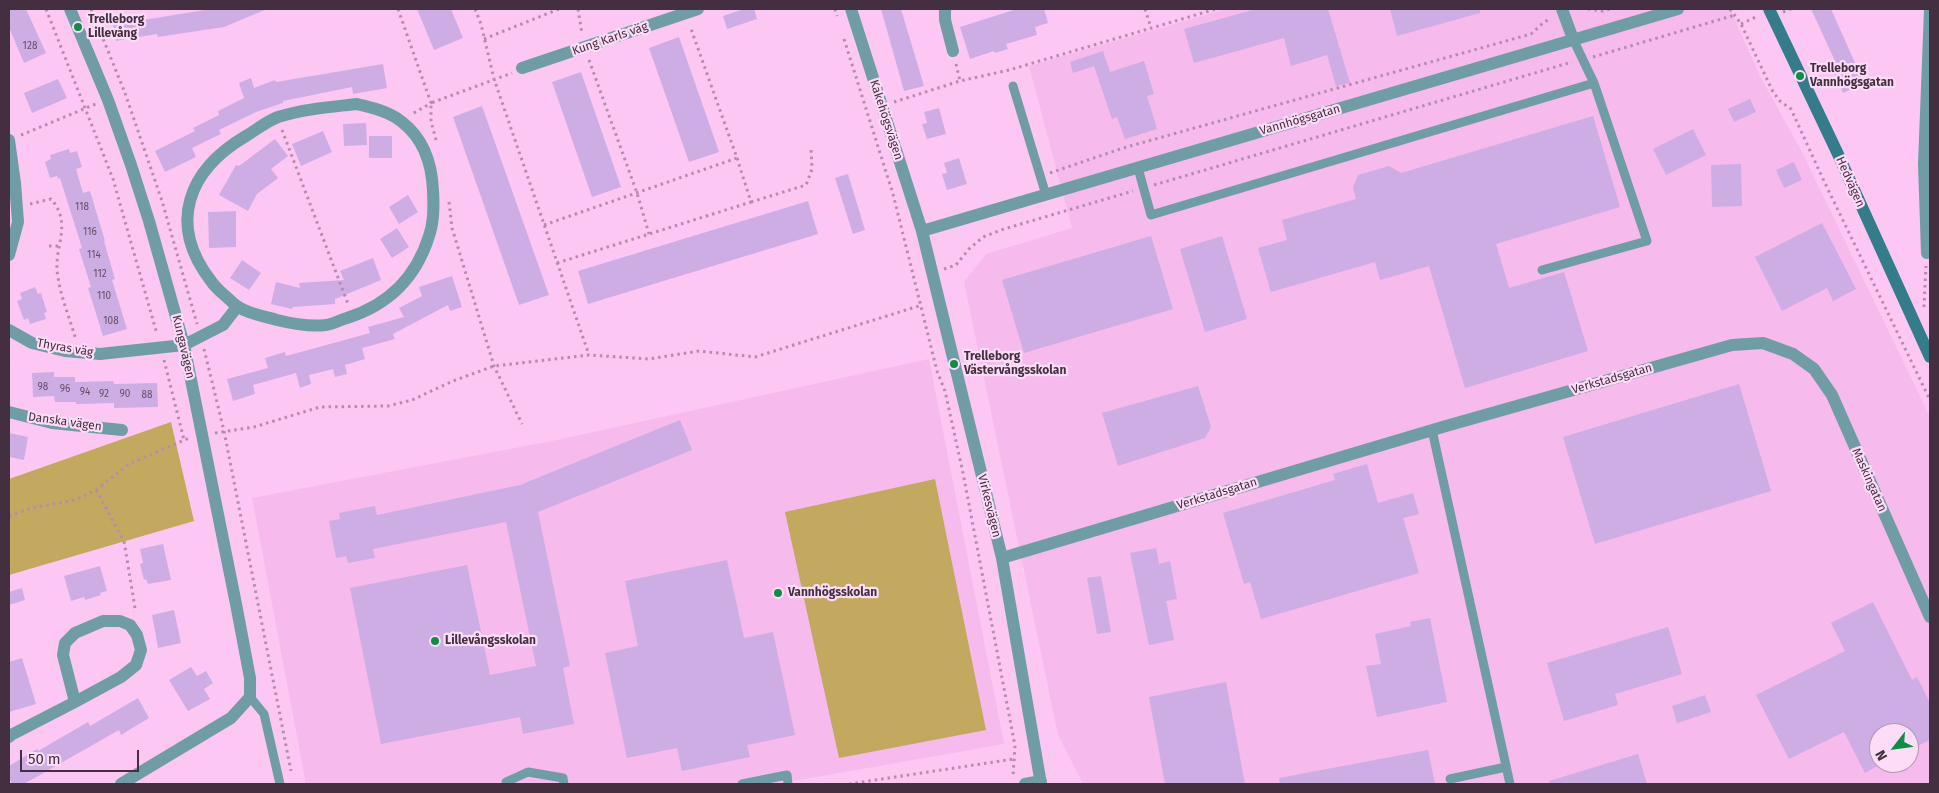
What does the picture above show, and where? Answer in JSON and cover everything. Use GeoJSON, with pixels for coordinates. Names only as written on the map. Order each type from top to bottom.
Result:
{"type":"FeatureCollection","features":[{"type":"Feature","properties":{"kind":"main road","name":"Hedvägen"},"geometry":{"type":"LineString","coordinates":[[1769,9],[1837,152],[1930,357]]}},
{"type":"Feature","properties":{"kind":"street","name":"Kungavägen"},"geometry":{"type":"LineString","coordinates":[[70,9],[108,100],[149,221],[184,345],[250,678],[250,697]]}},
{"type":"Feature","properties":{"kind":"street","name":"Kung Karls väg"},"geometry":{"type":"LineString","coordinates":[[522,68],[698,9]]}},
{"type":"Feature","properties":{"kind":"street","name":"Kakehögsvägen"},"geometry":{"type":"LineString","coordinates":[[851,9],[922,231]]}},
{"type":"Feature","properties":{"kind":"street"},"geometry":{"type":"LineString","coordinates":[[945,9],[945,20],[953,51]]}},
{"type":"Feature","properties":{"kind":"street","name":"Vannhögsgatan"},"geometry":{"type":"LineString","coordinates":[[922,231],[1678,9]]}},
{"type":"Feature","properties":{"kind":"street"},"geometry":{"type":"LineString","coordinates":[[1563,10],[1573,39]]}},
{"type":"Feature","properties":{"kind":"street"},"geometry":{"type":"LineString","coordinates":[[1927,253],[1930,10]]}},
{"type":"Feature","properties":{"kind":"street"},"geometry":{"type":"LineString","coordinates":[[357,104],[380,110],[401,121],[418,137],[428,158],[433,180],[434,208],[430,236],[416,267],[398,290],[370,309],[353,316],[326,325],[295,325],[237,307],[211,281],[194,252],[187,222],[191,193],[203,171],[226,147],[277,118],[317,109],[357,104]]}},
{"type":"Feature","properties":{"kind":"street"},"geometry":{"type":"LineString","coordinates":[[9,140],[18,222],[9,255]]}},
{"type":"Feature","properties":{"kind":"street","name":"Virkesvägen"},"geometry":{"type":"LineString","coordinates":[[922,231],[1002,558],[1041,783]]}},
{"type":"Feature","properties":{"kind":"street"},"geometry":{"type":"LineString","coordinates":[[184,345],[223,325],[237,307]]}},
{"type":"Feature","properties":{"kind":"street","name":"Thyras väg"},"geometry":{"type":"LineString","coordinates":[[9,330],[32,343],[100,354],[184,345]]}},
{"type":"Feature","properties":{"kind":"street","name":"Verkstadsgatan"},"geometry":{"type":"LineString","coordinates":[[1002,558],[1432,430],[1732,345],[1763,343],[1793,354]]}},
{"type":"Feature","properties":{"kind":"street","name":"Maskingatan"},"geometry":{"type":"LineString","coordinates":[[1793,354],[1814,369],[1832,395],[1930,617]]}},
{"type":"Feature","properties":{"kind":"street","name":"Danska vägen"},"geometry":{"type":"LineString","coordinates":[[9,412],[52,423],[122,430]]}},
{"type":"Feature","properties":{"kind":"street"},"geometry":{"type":"LineString","coordinates":[[10,734],[75,702],[121,677],[136,665],[141,650],[138,635],[130,625],[120,621],[103,621],[75,633],[65,643],[63,655],[75,702]]}},
{"type":"Feature","properties":{"kind":"street"},"geometry":{"type":"LineString","coordinates":[[121,784],[231,718],[250,697]]}},
{"type":"Feature","properties":{"kind":"street"},"geometry":{"type":"LineString","coordinates":[[1025,784],[1041,783]]}},
{"type":"Feature","properties":{"kind":"lane"},"geometry":{"type":"LineString","coordinates":[[1542,270],[1647,241],[1594,84],[1573,39]]}},
{"type":"Feature","properties":{"kind":"lane"},"geometry":{"type":"LineString","coordinates":[[1138,168],[1151,215],[1594,84]]}},
{"type":"Feature","properties":{"kind":"lane"},"geometry":{"type":"LineString","coordinates":[[1013,86],[1046,195]]}},
{"type":"Feature","properties":{"kind":"lane"},"geometry":{"type":"LineString","coordinates":[[1432,430],[1510,784]]}},
{"type":"Feature","properties":{"kind":"lane"},"geometry":{"type":"LineString","coordinates":[[250,697],[264,714],[280,784]]}},
{"type":"Feature","properties":{"kind":"lane"},"geometry":{"type":"LineString","coordinates":[[1450,779],[1506,767]]}},
{"type":"Feature","properties":{"kind":"lane"},"geometry":{"type":"LineString","coordinates":[[507,784],[506,782],[528,772],[563,778],[564,784]]}},
{"type":"Feature","properties":{"kind":"lane"},"geometry":{"type":"LineString","coordinates":[[742,784],[787,775],[788,784]]}},
{"type":"Feature","properties":{"kind":"path"},"geometry":{"type":"LineString","coordinates":[[46,9],[113,179],[161,348],[184,440]]}},
{"type":"Feature","properties":{"kind":"path"},"geometry":{"type":"LineString","coordinates":[[91,9],[125,93],[162,201],[201,336],[224,431],[292,774]]}},
{"type":"Feature","properties":{"kind":"path"},"geometry":{"type":"LineString","coordinates":[[398,9],[431,103],[431,121],[438,148]]}},
{"type":"Feature","properties":{"kind":"path"},"geometry":{"type":"LineString","coordinates":[[475,9],[494,79],[589,354]]}},
{"type":"Feature","properties":{"kind":"path"},"geometry":{"type":"LineString","coordinates":[[484,39],[559,9]]}},
{"type":"Feature","properties":{"kind":"path"},"geometry":{"type":"LineString","coordinates":[[578,9],[585,47],[637,193],[649,234]]}},
{"type":"Feature","properties":{"kind":"path"},"geometry":{"type":"LineString","coordinates":[[834,9],[838,18]]}},
{"type":"Feature","properties":{"kind":"path"},"geometry":{"type":"LineString","coordinates":[[1145,9],[1151,28]]}},
{"type":"Feature","properties":{"kind":"path"},"geometry":{"type":"LineString","coordinates":[[867,110],[960,81],[1009,70],[1216,9]]}},
{"type":"Feature","properties":{"kind":"path"},"geometry":{"type":"LineString","coordinates":[[1588,9],[1603,11],[1610,9]]}},
{"type":"Feature","properties":{"kind":"path"},"geometry":{"type":"LineString","coordinates":[[1730,9],[1741,24],[1773,92],[1780,101],[1791,108],[1823,179],[1930,400]]}},
{"type":"Feature","properties":{"kind":"path"},"geometry":{"type":"LineString","coordinates":[[1041,177],[1123,148],[1531,34],[1543,23],[1563,10]]}},
{"type":"Feature","properties":{"kind":"path"},"geometry":{"type":"LineString","coordinates":[[685,13],[751,202]]}},
{"type":"Feature","properties":{"kind":"path"},"geometry":{"type":"LineString","coordinates":[[1589,58],[1735,15]]}},
{"type":"Feature","properties":{"kind":"path"},"geometry":{"type":"LineString","coordinates":[[843,36],[893,194],[937,371],[945,391],[963,474],[1015,746],[1013,784]]}},
{"type":"Feature","properties":{"kind":"path"},"geometry":{"type":"LineString","coordinates":[[932,273],[956,264],[968,249],[983,237],[1004,229],[1580,60]]}},
{"type":"Feature","properties":{"kind":"path"},"geometry":{"type":"LineString","coordinates":[[401,121],[431,103],[522,68]]}},
{"type":"Feature","properties":{"kind":"path"},"geometry":{"type":"LineString","coordinates":[[9,140],[125,93]]}},
{"type":"Feature","properties":{"kind":"path"},"geometry":{"type":"LineString","coordinates":[[277,118],[353,316]]}},
{"type":"Feature","properties":{"kind":"path"},"geometry":{"type":"LineString","coordinates":[[557,263],[806,185],[812,169],[811,149]]}},
{"type":"Feature","properties":{"kind":"path"},"geometry":{"type":"LineString","coordinates":[[544,225],[737,158]]}},
{"type":"Feature","properties":{"kind":"path"},"geometry":{"type":"LineString","coordinates":[[17,208],[52,199],[58,207],[63,223],[57,275],[80,352]]}},
{"type":"Feature","properties":{"kind":"path"},"geometry":{"type":"LineString","coordinates":[[449,201],[452,228],[494,366],[522,424]]}},
{"type":"Feature","properties":{"kind":"path"},"geometry":{"type":"LineString","coordinates":[[49,246],[60,246]]}},
{"type":"Feature","properties":{"kind":"path"},"geometry":{"type":"LineString","coordinates":[[1924,309],[1927,253]]}},
{"type":"Feature","properties":{"kind":"path"},"geometry":{"type":"LineString","coordinates":[[9,516],[31,508],[75,500],[96,490],[129,464],[202,434],[254,427],[320,407],[388,406],[412,400],[494,366],[589,354],[649,359],[699,351],[755,358],[922,305]]}},
{"type":"Feature","properties":{"kind":"path"},"geometry":{"type":"LineString","coordinates":[[96,490],[124,541],[135,608],[130,625]]}},
{"type":"Feature","properties":{"kind":"path"},"geometry":{"type":"LineString","coordinates":[[849,784],[1014,759]]}},
{"type":"Feature","properties":{"kind":"shaded area"},"geometry":{"type":"Polygon","coordinates":[[[1226,9],[1730,9],[1760,76],[1802,152],[1930,417],[1930,784],[1083,784],[1058,735],[964,282],[986,254],[1072,228],[1029,66],[1226,9]]]}},
{"type":"Feature","properties":{"kind":"shaded area"},"geometry":{"type":"Polygon","coordinates":[[[929,359],[1004,744],[776,784],[306,784],[252,498],[552,441],[929,359]]]}},
{"type":"Feature","properties":{"kind":"shaded area"},"geometry":{"type":"Polygon","coordinates":[[[171,422],[194,521],[9,575],[9,479],[171,422]]]}},
{"type":"Feature","properties":{"kind":"shaded area"},"geometry":{"type":"Polygon","coordinates":[[[935,479],[986,730],[839,758],[785,512],[935,479]]]}},
{"type":"Feature","properties":{"kind":"building"},"geometry":{"type":"Polygon","coordinates":[[[9,9],[26,9],[46,53],[24,63],[9,27],[9,9]]]}},
{"type":"Feature","properties":{"kind":"building"},"geometry":{"type":"Polygon","coordinates":[[[211,9],[267,9],[224,27],[158,37],[157,34],[116,41],[113,23],[211,9]]]}},
{"type":"Feature","properties":{"kind":"building"},"geometry":{"type":"Polygon","coordinates":[[[417,9],[451,9],[463,38],[434,50],[417,9]]]}},
{"type":"Feature","properties":{"kind":"building"},"geometry":{"type":"Polygon","coordinates":[[[744,9],[754,9],[757,19],[727,29],[723,16],[744,9]]]}},
{"type":"Feature","properties":{"kind":"building"},"geometry":{"type":"Polygon","coordinates":[[[881,9],[901,9],[924,86],[904,91],[881,9]]]}},
{"type":"Feature","properties":{"kind":"building"},"geometry":{"type":"Polygon","coordinates":[[[1017,9],[1044,9],[1048,23],[1035,27],[1037,35],[1006,44],[1008,49],[995,53],[994,51],[970,59],[960,27],[1017,9]]]}},
{"type":"Feature","properties":{"kind":"building"},"geometry":{"type":"Polygon","coordinates":[[[1256,9],[1328,9],[1350,83],[1336,86],[1327,55],[1291,66],[1284,38],[1194,63],[1184,29],[1256,9]]]}},
{"type":"Feature","properties":{"kind":"building"},"geometry":{"type":"Polygon","coordinates":[[[1390,9],[1480,9],[1480,13],[1397,36],[1390,9]]]}},
{"type":"Feature","properties":{"kind":"building"},"geometry":{"type":"Polygon","coordinates":[[[1811,9],[1831,9],[1864,83],[1843,93],[1830,63],[1835,61],[1811,9]]]}},
{"type":"Feature","properties":{"kind":"building"},"geometry":{"type":"Polygon","coordinates":[[[679,37],[719,152],[689,162],[649,48],[679,37]]]}},
{"type":"Feature","properties":{"kind":"building"},"geometry":{"type":"Polygon","coordinates":[[[1103,51],[1110,72],[1144,61],[1154,94],[1147,96],[1157,129],[1125,139],[1117,117],[1112,119],[1094,66],[1073,73],[1070,62],[1103,51]]]}},
{"type":"Feature","properties":{"kind":"building"},"geometry":{"type":"Polygon","coordinates":[[[383,64],[387,88],[353,94],[352,87],[283,101],[283,103],[256,112],[219,130],[221,134],[192,148],[196,157],[165,172],[155,151],[195,131],[193,128],[219,115],[218,111],[244,98],[239,83],[251,78],[254,88],[275,80],[276,82],[383,64]]]}},
{"type":"Feature","properties":{"kind":"building"},"geometry":{"type":"Polygon","coordinates":[[[581,72],[621,187],[592,197],[552,82],[581,72]]]}},
{"type":"Feature","properties":{"kind":"building"},"geometry":{"type":"Polygon","coordinates":[[[58,79],[67,98],[32,113],[24,93],[58,79]]]}},
{"type":"Feature","properties":{"kind":"building"},"geometry":{"type":"Polygon","coordinates":[[[1750,99],[1756,112],[1734,122],[1728,109],[1750,99]]]}},
{"type":"Feature","properties":{"kind":"building"},"geometry":{"type":"Polygon","coordinates":[[[482,106],[549,295],[519,305],[453,117],[482,106]]]}},
{"type":"Feature","properties":{"kind":"building"},"geometry":{"type":"Polygon","coordinates":[[[939,108],[946,134],[927,139],[922,124],[927,123],[924,112],[939,108]]]}},
{"type":"Feature","properties":{"kind":"building"},"geometry":{"type":"Polygon","coordinates":[[[1593,116],[1620,207],[1496,244],[1509,288],[1564,272],[1588,351],[1465,388],[1429,266],[1380,280],[1375,262],[1271,292],[1258,248],[1287,240],[1282,220],[1356,199],[1353,188],[1358,175],[1389,166],[1401,173],[1593,116]]]}},
{"type":"Feature","properties":{"kind":"building"},"geometry":{"type":"Polygon","coordinates":[[[366,123],[367,145],[344,146],[343,124],[366,123]]]}},
{"type":"Feature","properties":{"kind":"building"},"geometry":{"type":"Polygon","coordinates":[[[1693,129],[1706,155],[1666,175],[1653,149],[1693,129]]]}},
{"type":"Feature","properties":{"kind":"building"},"geometry":{"type":"Polygon","coordinates":[[[323,131],[332,152],[301,166],[292,144],[323,131]]]}},
{"type":"Feature","properties":{"kind":"building"},"geometry":{"type":"Polygon","coordinates":[[[369,136],[392,136],[392,158],[369,158],[369,136]]]}},
{"type":"Feature","properties":{"kind":"building"},"geometry":{"type":"Polygon","coordinates":[[[275,139],[288,156],[271,169],[278,178],[257,194],[248,211],[219,195],[236,165],[239,166],[275,139]]]}},
{"type":"Feature","properties":{"kind":"building"},"geometry":{"type":"Polygon","coordinates":[[[69,149],[70,153],[77,151],[82,167],[76,169],[83,193],[90,191],[115,279],[112,280],[127,329],[103,336],[88,288],[91,287],[79,249],[82,248],[60,178],[58,179],[57,176],[50,178],[45,162],[51,159],[50,155],[69,149]]]}},
{"type":"Feature","properties":{"kind":"building"},"geometry":{"type":"Polygon","coordinates":[[[959,158],[967,184],[947,190],[942,174],[947,173],[944,163],[959,158]]]}},
{"type":"Feature","properties":{"kind":"building"},"geometry":{"type":"Polygon","coordinates":[[[1794,162],[1802,180],[1784,188],[1776,170],[1794,162]]]}},
{"type":"Feature","properties":{"kind":"building"},"geometry":{"type":"Polygon","coordinates":[[[1741,164],[1742,206],[1712,207],[1711,165],[1741,164]]]}},
{"type":"Feature","properties":{"kind":"building"},"geometry":{"type":"Polygon","coordinates":[[[848,174],[865,230],[853,234],[835,178],[848,174]]]}},
{"type":"Feature","properties":{"kind":"building"},"geometry":{"type":"Polygon","coordinates":[[[408,195],[418,212],[399,224],[389,207],[408,195]]]}},
{"type":"Feature","properties":{"kind":"building"},"geometry":{"type":"Polygon","coordinates":[[[808,201],[818,234],[588,304],[578,271],[808,201]]]}},
{"type":"Feature","properties":{"kind":"building"},"geometry":{"type":"Polygon","coordinates":[[[236,211],[236,247],[209,248],[208,212],[236,211]]]}},
{"type":"Feature","properties":{"kind":"building"},"geometry":{"type":"Polygon","coordinates":[[[1822,223],[1856,289],[1833,301],[1827,288],[1782,311],[1755,257],[1822,223]]]}},
{"type":"Feature","properties":{"kind":"building"},"geometry":{"type":"Polygon","coordinates":[[[397,228],[409,247],[392,258],[380,239],[397,228]]]}},
{"type":"Feature","properties":{"kind":"building"},"geometry":{"type":"Polygon","coordinates":[[[1151,236],[1173,309],[1024,353],[1002,280],[1151,236]]]}},
{"type":"Feature","properties":{"kind":"building"},"geometry":{"type":"Polygon","coordinates":[[[1222,236],[1247,319],[1205,332],[1180,249],[1222,236]]]}},
{"type":"Feature","properties":{"kind":"building"},"geometry":{"type":"Polygon","coordinates":[[[373,258],[381,280],[335,299],[335,304],[293,307],[292,309],[271,304],[276,282],[300,288],[299,283],[344,280],[340,271],[373,258]]]}},
{"type":"Feature","properties":{"kind":"building"},"geometry":{"type":"Polygon","coordinates":[[[242,260],[261,273],[249,290],[230,278],[242,260]]]}},
{"type":"Feature","properties":{"kind":"building"},"geometry":{"type":"Polygon","coordinates":[[[452,276],[462,307],[450,311],[448,305],[393,334],[395,339],[362,348],[365,359],[345,365],[347,374],[335,377],[333,369],[309,375],[311,384],[300,388],[296,373],[253,385],[255,394],[233,401],[227,379],[268,368],[265,358],[285,352],[286,356],[370,333],[368,327],[404,317],[399,308],[422,296],[419,287],[452,276]]]}},
{"type":"Feature","properties":{"kind":"building"},"geometry":{"type":"Polygon","coordinates":[[[35,287],[38,294],[41,293],[47,312],[44,313],[46,319],[30,324],[28,318],[24,320],[17,301],[22,299],[20,293],[35,287]]]}},
{"type":"Feature","properties":{"kind":"building"},"geometry":{"type":"Polygon","coordinates":[[[54,372],[54,377],[75,377],[75,382],[113,381],[114,384],[157,383],[158,407],[114,408],[114,403],[76,404],[76,402],[55,402],[54,396],[33,397],[32,373],[54,372]]]}},
{"type":"Feature","properties":{"kind":"building"},"geometry":{"type":"Polygon","coordinates":[[[1739,384],[1771,491],[1595,544],[1563,437],[1739,384]]]}},
{"type":"Feature","properties":{"kind":"building"},"geometry":{"type":"Polygon","coordinates":[[[1198,386],[1211,427],[1205,438],[1118,466],[1102,413],[1198,386]]]}},
{"type":"Feature","properties":{"kind":"building"},"geometry":{"type":"Polygon","coordinates":[[[680,420],[692,450],[538,512],[570,666],[563,668],[574,724],[523,734],[520,717],[381,744],[350,588],[467,565],[490,675],[536,666],[506,522],[373,549],[375,558],[348,563],[346,556],[336,558],[329,521],[340,519],[339,513],[375,506],[377,515],[520,485],[680,420]]]}},
{"type":"Feature","properties":{"kind":"building"},"geometry":{"type":"Polygon","coordinates":[[[9,433],[28,437],[24,460],[9,457],[9,433]]]}},
{"type":"Feature","properties":{"kind":"building"},"geometry":{"type":"Polygon","coordinates":[[[1367,464],[1378,503],[1413,493],[1419,514],[1403,518],[1419,573],[1261,619],[1250,582],[1244,584],[1223,513],[1335,480],[1333,474],[1367,464]]]}},
{"type":"Feature","properties":{"kind":"building"},"geometry":{"type":"Polygon","coordinates":[[[163,544],[171,580],[148,584],[146,579],[144,580],[140,564],[143,563],[140,549],[163,544]]]}},
{"type":"Feature","properties":{"kind":"building"},"geometry":{"type":"Polygon","coordinates":[[[1156,548],[1159,564],[1170,561],[1177,599],[1166,601],[1174,640],[1149,645],[1130,553],[1156,548]]]}},
{"type":"Feature","properties":{"kind":"building"},"geometry":{"type":"Polygon","coordinates":[[[727,560],[744,638],[773,632],[795,735],[747,745],[750,757],[682,771],[677,748],[627,758],[605,653],[638,646],[625,581],[727,560]]]}},
{"type":"Feature","properties":{"kind":"building"},"geometry":{"type":"Polygon","coordinates":[[[100,566],[107,591],[85,600],[84,597],[71,601],[64,576],[100,566]]]}},
{"type":"Feature","properties":{"kind":"building"},"geometry":{"type":"Polygon","coordinates":[[[1101,576],[1111,632],[1097,634],[1087,578],[1101,576]]]}},
{"type":"Feature","properties":{"kind":"building"},"geometry":{"type":"Polygon","coordinates":[[[22,588],[25,600],[9,605],[9,592],[22,588]]]}},
{"type":"Feature","properties":{"kind":"building"},"geometry":{"type":"Polygon","coordinates":[[[1873,602],[1912,680],[1917,677],[1930,703],[1930,740],[1919,745],[1919,723],[1869,723],[1869,771],[1865,773],[1844,732],[1789,759],[1756,695],[1845,651],[1831,623],[1873,602]]]}},
{"type":"Feature","properties":{"kind":"building"},"geometry":{"type":"Polygon","coordinates":[[[174,610],[181,643],[158,648],[152,615],[174,610]]]}},
{"type":"Feature","properties":{"kind":"building"},"geometry":{"type":"Polygon","coordinates":[[[1430,618],[1447,702],[1377,717],[1366,666],[1381,664],[1375,634],[1411,626],[1410,622],[1430,618]]]}},
{"type":"Feature","properties":{"kind":"building"},"geometry":{"type":"Polygon","coordinates":[[[1668,627],[1682,674],[1615,694],[1618,705],[1564,721],[1547,663],[1668,627]]]}},
{"type":"Feature","properties":{"kind":"building"},"geometry":{"type":"Polygon","coordinates":[[[22,658],[36,704],[9,712],[9,662],[22,658]]]}},
{"type":"Feature","properties":{"kind":"building"},"geometry":{"type":"Polygon","coordinates":[[[191,667],[197,676],[206,671],[213,683],[204,689],[210,699],[188,711],[169,680],[191,667]]]}},
{"type":"Feature","properties":{"kind":"building"},"geometry":{"type":"Polygon","coordinates":[[[1226,682],[1245,784],[1165,784],[1149,697],[1226,682]]]}},
{"type":"Feature","properties":{"kind":"building"},"geometry":{"type":"Polygon","coordinates":[[[1705,695],[1711,712],[1677,723],[1672,706],[1705,695]]]}},
{"type":"Feature","properties":{"kind":"building"},"geometry":{"type":"Polygon","coordinates":[[[138,698],[149,718],[121,735],[119,730],[24,784],[12,784],[9,778],[9,766],[88,722],[90,726],[138,698]]]}},
{"type":"Feature","properties":{"kind":"building"},"geometry":{"type":"Polygon","coordinates":[[[1428,750],[1435,784],[1280,784],[1279,778],[1428,750]]]}},
{"type":"Feature","properties":{"kind":"building"},"geometry":{"type":"Polygon","coordinates":[[[1638,754],[1647,784],[1550,784],[1549,781],[1638,754]]]}},
{"type":"Feature","properties":{"kind":"place","name":"Trelleborg Lillevång"},"geometry":{"type":"Point","coordinates":[78,27]}},
{"type":"Feature","properties":{"kind":"place","name":"Trelleborg Vannhögsgatan"},"geometry":{"type":"Point","coordinates":[1800,76]}},
{"type":"Feature","properties":{"kind":"place","name":"Trelleborg Västervångsskolan"},"geometry":{"type":"Point","coordinates":[954,364]}},
{"type":"Feature","properties":{"kind":"place","name":"Vannhögsskolan"},"geometry":{"type":"Point","coordinates":[778,593]}},
{"type":"Feature","properties":{"kind":"place","name":"Lillevångsskolan"},"geometry":{"type":"Point","coordinates":[435,641]}}]}
